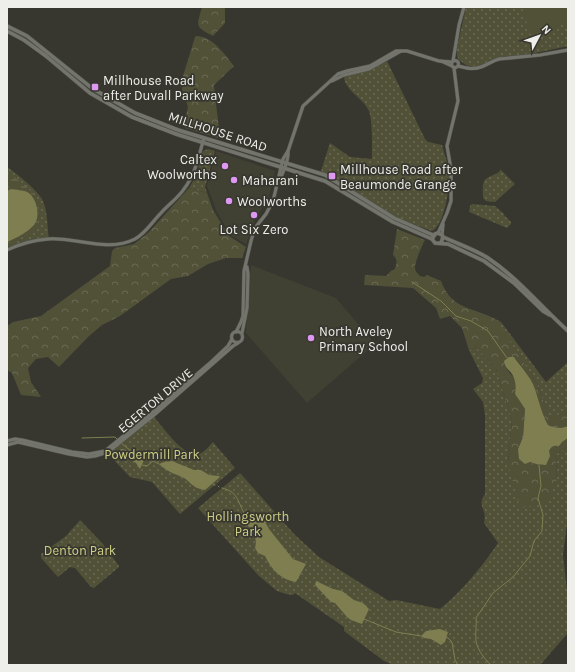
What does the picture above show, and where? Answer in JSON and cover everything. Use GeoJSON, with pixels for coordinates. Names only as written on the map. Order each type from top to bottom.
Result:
{"type":"FeatureCollection","features":[{"type":"Feature","properties":{"kind":"main road","name":"MILLHOUSE ROAD"},"geometry":{"type":"LineString","coordinates":[[7,26],[27,36],[93,89],[134,115]]}},
{"type":"Feature","properties":{"kind":"main road","name":"MILLHOUSE ROAD"},"geometry":{"type":"LineString","coordinates":[[7,31],[24,40],[46,56],[75,82],[90,92],[134,115],[204,140],[283,165],[325,175],[394,218],[433,237],[435,243],[448,244],[484,261],[514,283],[543,311],[550,315]]}},
{"type":"Feature","properties":{"kind":"main road","name":"MILLHOUSE ROAD"},"geometry":{"type":"LineString","coordinates":[[441,235],[487,257],[517,280],[550,315],[568,331]]}},
{"type":"Feature","properties":{"kind":"main road"},"geometry":{"type":"LineString","coordinates":[[433,237],[441,235],[441,243]]}},
{"type":"Feature","properties":{"kind":"street"},"geometry":{"type":"LineString","coordinates":[[441,235],[444,220],[451,201],[451,169],[447,146],[458,101],[454,52],[464,7]]}},
{"type":"Feature","properties":{"kind":"street"},"geometry":{"type":"LineString","coordinates":[[455,64],[469,68],[480,67],[499,59],[540,55],[568,50]]}},
{"type":"Feature","properties":{"kind":"street","name":"EGERTON DRIVE"},"geometry":{"type":"LineString","coordinates":[[7,445],[18,442],[87,457],[104,454],[124,437],[210,363],[228,346],[232,339],[232,335],[236,332],[243,316],[244,271],[255,228],[266,214],[273,201],[278,182],[281,177],[285,153],[288,151],[301,108],[305,103],[327,84],[339,77],[369,69],[401,51],[445,64],[455,64]]}},
{"type":"Feature","properties":{"kind":"street"},"geometry":{"type":"LineString","coordinates":[[7,250],[19,244],[49,239],[108,245],[123,244],[136,238],[148,229],[159,215],[184,190],[192,176],[204,140]]}},
{"type":"Feature","properties":{"kind":"street","name":"EGERTON DRIVE"},"geometry":{"type":"LineString","coordinates":[[124,437],[154,415],[242,339],[247,308],[248,274],[246,265]]}},
{"type":"Feature","properties":{"kind":"street"},"geometry":{"type":"LineString","coordinates":[[236,332],[242,334]]}},
{"type":"Feature","properties":{"kind":"street"},"geometry":{"type":"LineString","coordinates":[[232,339],[235,342],[238,342]]}},
{"type":"Feature","properties":{"kind":"street","name":"EGERTON DRIVE"},"geometry":{"type":"LineString","coordinates":[[7,441],[15,439],[22,440],[72,452],[89,454],[104,451],[114,445]]}},
{"type":"Feature","properties":{"kind":"shaded area"},"geometry":{"type":"Polygon","coordinates":[[[216,151],[275,171],[269,197],[256,218],[246,244],[230,235],[216,210],[207,186],[216,151]]]}},
{"type":"Feature","properties":{"kind":"shaded area"},"geometry":{"type":"Polygon","coordinates":[[[11,189],[25,191],[33,198],[37,207],[37,217],[34,225],[28,230],[7,242],[7,191],[11,189]]]}},
{"type":"Feature","properties":{"kind":"shaded area","name":"North Aveley Primary School"},"geometry":{"type":"Polygon","coordinates":[[[251,265],[336,298],[375,344],[307,403],[246,333],[251,265]]]}},
{"type":"Feature","properties":{"kind":"shaded area"},"geometry":{"type":"Polygon","coordinates":[[[509,357],[514,357],[531,380],[548,425],[558,428],[568,426],[568,438],[559,446],[554,446],[551,448],[549,451],[550,456],[546,465],[530,462],[525,464],[519,459],[518,449],[523,437],[525,409],[515,394],[516,386],[514,379],[504,361],[509,357]]]}},
{"type":"Feature","properties":{"kind":"shaded area"},"geometry":{"type":"Polygon","coordinates":[[[121,449],[133,451],[134,454],[138,454],[144,460],[140,469],[136,463],[127,457],[122,459],[119,452],[121,449]]]}},
{"type":"Feature","properties":{"kind":"shaded area"},"geometry":{"type":"Polygon","coordinates":[[[172,461],[194,470],[201,470],[209,475],[220,477],[205,490],[198,488],[159,464],[172,461]]]}},
{"type":"Feature","properties":{"kind":"shaded area"},"geometry":{"type":"Polygon","coordinates":[[[244,513],[264,520],[269,529],[293,559],[306,564],[296,582],[286,579],[277,573],[265,556],[258,553],[255,548],[256,540],[254,534],[250,527],[244,522],[244,513]]]}},
{"type":"Feature","properties":{"kind":"shaded area"},"geometry":{"type":"Polygon","coordinates":[[[316,581],[333,589],[342,591],[354,600],[363,603],[369,609],[362,624],[347,617],[335,603],[331,602],[315,585],[316,581]]]}},
{"type":"Feature","properties":{"kind":"shaded area"},"geometry":{"type":"Polygon","coordinates":[[[440,629],[448,632],[445,642],[441,645],[431,639],[421,636],[426,631],[440,629]]]}},
{"type":"Feature","properties":{"kind":"green space"},"geometry":{"type":"Polygon","coordinates":[[[202,7],[225,7],[225,23],[213,36],[198,25],[202,7]]]}},
{"type":"Feature","properties":{"kind":"green space"},"geometry":{"type":"Polygon","coordinates":[[[466,7],[568,7],[568,46],[531,54],[500,58],[479,66],[472,67],[466,65],[459,60],[457,56],[457,48],[466,7]]]}},
{"type":"Feature","properties":{"kind":"green space"},"geometry":{"type":"Polygon","coordinates":[[[522,7],[567,7],[568,23],[530,34],[522,7]]]}},
{"type":"Feature","properties":{"kind":"green space"},"geometry":{"type":"Polygon","coordinates":[[[196,36],[208,39],[222,51],[234,66],[214,85],[220,136],[218,138],[185,128],[184,125],[188,107],[182,89],[183,76],[196,36]]]}},
{"type":"Feature","properties":{"kind":"green space"},"geometry":{"type":"Polygon","coordinates":[[[387,61],[425,139],[428,142],[442,145],[447,162],[449,178],[446,204],[437,227],[432,231],[399,219],[321,171],[330,143],[350,157],[372,159],[370,113],[365,105],[347,86],[344,77],[345,75],[369,70],[387,61]]]}},
{"type":"Feature","properties":{"kind":"green space"},"geometry":{"type":"Polygon","coordinates":[[[208,149],[215,151],[205,187],[207,193],[189,188],[196,176],[203,151],[208,149]]]}},
{"type":"Feature","properties":{"kind":"green space"},"geometry":{"type":"Polygon","coordinates":[[[7,167],[31,186],[42,199],[46,213],[49,239],[18,245],[7,250],[7,167]]]}},
{"type":"Feature","properties":{"kind":"green space"},"geometry":{"type":"Polygon","coordinates":[[[500,169],[515,184],[495,202],[486,201],[483,198],[484,181],[500,171],[500,169]]]}},
{"type":"Feature","properties":{"kind":"green space"},"geometry":{"type":"Polygon","coordinates":[[[7,172],[31,191],[39,203],[40,214],[39,220],[33,230],[23,237],[7,244],[7,172]]]}},
{"type":"Feature","properties":{"kind":"green space"},"geometry":{"type":"Polygon","coordinates":[[[189,188],[207,193],[213,210],[229,236],[246,247],[242,258],[226,258],[208,264],[188,276],[171,279],[120,316],[102,325],[89,336],[59,367],[48,357],[36,359],[28,368],[31,382],[41,397],[21,395],[12,373],[7,370],[7,326],[13,322],[41,316],[110,266],[112,251],[115,248],[134,244],[149,232],[189,188]]]}},
{"type":"Feature","properties":{"kind":"green space"},"geometry":{"type":"Polygon","coordinates":[[[472,204],[495,206],[504,214],[511,224],[507,228],[469,212],[472,204]]]}},
{"type":"Feature","properties":{"kind":"green space"},"geometry":{"type":"Polygon","coordinates":[[[397,229],[425,240],[415,265],[415,268],[420,276],[424,277],[427,275],[441,281],[446,291],[458,304],[501,322],[499,324],[537,384],[549,416],[568,413],[568,426],[558,428],[548,425],[529,376],[514,357],[504,364],[515,380],[515,394],[525,409],[523,437],[518,449],[530,462],[536,464],[551,447],[568,438],[568,446],[556,454],[557,479],[548,503],[520,508],[508,463],[512,420],[496,369],[476,347],[469,350],[462,328],[450,316],[440,319],[436,308],[413,288],[364,285],[365,275],[386,276],[394,270],[396,266],[396,259],[393,255],[397,229]]]}},
{"type":"Feature","properties":{"kind":"green space"},"geometry":{"type":"Polygon","coordinates":[[[501,322],[546,382],[568,362],[568,413],[549,417],[537,384],[498,324],[501,322]]]}},
{"type":"Feature","properties":{"kind":"green space","name":"Hollingsworth Park"},"geometry":{"type":"Polygon","coordinates":[[[476,347],[496,369],[512,420],[508,463],[557,478],[556,454],[568,446],[568,516],[563,555],[568,599],[568,633],[540,665],[393,665],[384,661],[344,631],[344,627],[295,593],[293,595],[277,591],[259,576],[198,508],[240,473],[294,534],[319,557],[389,601],[396,600],[440,609],[471,578],[498,543],[484,523],[485,514],[482,502],[485,494],[485,415],[483,402],[473,389],[482,383],[483,378],[469,350],[476,347]]]}},
{"type":"Feature","properties":{"kind":"green space","name":"Powdermill Park"},"geometry":{"type":"Polygon","coordinates":[[[154,417],[174,441],[186,451],[192,454],[198,454],[213,442],[235,468],[180,514],[152,482],[130,477],[108,454],[154,417]]]}},
{"type":"Feature","properties":{"kind":"green space","name":"Denton Park"},"geometry":{"type":"Polygon","coordinates":[[[80,520],[103,544],[119,566],[94,588],[91,587],[75,568],[70,567],[58,577],[41,558],[41,554],[66,536],[80,520]]]}},
{"type":"Feature","properties":{"kind":"waterway"},"geometry":{"type":"LineString","coordinates":[[412,282],[441,301],[456,316],[471,321],[488,331],[507,358]]}},
{"type":"Feature","properties":{"kind":"waterway"},"geometry":{"type":"LineString","coordinates":[[82,438],[115,437],[117,439]]}},
{"type":"Feature","properties":{"kind":"waterway"},"geometry":{"type":"LineString","coordinates":[[121,443],[131,451]]}},
{"type":"Feature","properties":{"kind":"waterway"},"geometry":{"type":"LineString","coordinates":[[142,465],[147,466],[153,461],[159,464]]}},
{"type":"Feature","properties":{"kind":"waterway"},"geometry":{"type":"LineString","coordinates":[[491,665],[486,660],[477,645],[476,618],[493,593],[513,577],[530,556],[534,541],[542,531],[543,515],[538,498],[541,486],[539,465]]}},
{"type":"Feature","properties":{"kind":"waterway"},"geometry":{"type":"LineString","coordinates":[[222,488],[234,494],[244,513]]}},
{"type":"Feature","properties":{"kind":"waterway"},"geometry":{"type":"LineString","coordinates":[[364,619],[396,632],[421,636]]}},
{"type":"Feature","properties":{"kind":"waterway"},"geometry":{"type":"LineString","coordinates":[[447,637],[452,642],[455,660],[458,665]]}},
{"type":"Feature","properties":{"kind":"place","name":"Millhouse Road after Duvall Parkway"},"geometry":{"type":"Point","coordinates":[95,87]}},
{"type":"Feature","properties":{"kind":"place","name":"Caltex Woolworths"},"geometry":{"type":"Point","coordinates":[225,166]}},
{"type":"Feature","properties":{"kind":"place","name":"Millhouse Road after Beaumonde Grange"},"geometry":{"type":"Point","coordinates":[332,176]}},
{"type":"Feature","properties":{"kind":"place","name":"Maharani"},"geometry":{"type":"Point","coordinates":[234,180]}},
{"type":"Feature","properties":{"kind":"place","name":"Woolworths"},"geometry":{"type":"Point","coordinates":[229,201]}},
{"type":"Feature","properties":{"kind":"place","name":"Lot Six Zero"},"geometry":{"type":"Point","coordinates":[254,215]}},
{"type":"Feature","properties":{"kind":"place","name":"North Aveley Primary School"},"geometry":{"type":"Point","coordinates":[311,338]}}]}
